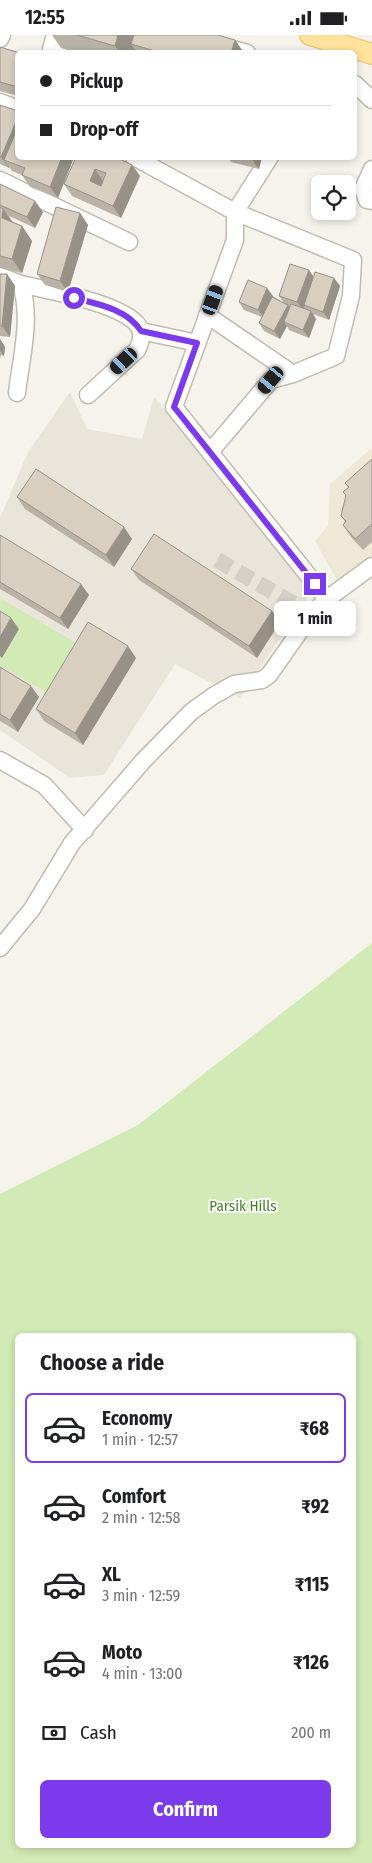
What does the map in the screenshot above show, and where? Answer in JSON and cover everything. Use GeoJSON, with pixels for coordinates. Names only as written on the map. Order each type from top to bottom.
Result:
{"type":"FeatureCollection","features":[{"type":"Feature","properties":{"kind":"main road"},"geometry":{"type":"LineString","coordinates":[[310,35],[327,47],[346,50]]}},
{"type":"Feature","properties":{"kind":"main road"},"geometry":{"type":"LineString","coordinates":[[357,52],[372,54]]}},
{"type":"Feature","properties":{"kind":"street"},"geometry":{"type":"LineString","coordinates":[[0,39],[2,35]]}},
{"type":"Feature","properties":{"kind":"street"},"geometry":{"type":"LineString","coordinates":[[55,35],[52,49],[55,50]]}},
{"type":"Feature","properties":{"kind":"street"},"geometry":{"type":"LineString","coordinates":[[181,35],[236,50]]}},
{"type":"Feature","properties":{"kind":"street"},"geometry":{"type":"LineString","coordinates":[[357,86],[372,100]]}},
{"type":"Feature","properties":{"kind":"street"},"geometry":{"type":"LineString","coordinates":[[0,102],[15,108]]}},
{"type":"Feature","properties":{"kind":"street"},"geometry":{"type":"LineString","coordinates":[[140,160],[235,212],[352,260],[350,296],[336,356],[293,374],[271,380],[210,452]]}},
{"type":"Feature","properties":{"kind":"street"},"geometry":{"type":"LineString","coordinates":[[268,160],[235,212],[235,240],[174,407],[327,599]]}},
{"type":"Feature","properties":{"kind":"street"},"geometry":{"type":"LineString","coordinates":[[372,169],[363,189],[367,200],[372,201]]}},
{"type":"Feature","properties":{"kind":"street"},"geometry":{"type":"LineString","coordinates":[[0,180],[129,242]]}},
{"type":"Feature","properties":{"kind":"street"},"geometry":{"type":"LineString","coordinates":[[0,276],[21,284],[110,307],[135,322],[141,331],[142,340],[137,349],[88,395]]}},
{"type":"Feature","properties":{"kind":"street"},"geometry":{"type":"LineString","coordinates":[[17,393],[26,326],[26,301],[21,284]]}},
{"type":"Feature","properties":{"kind":"street"},"geometry":{"type":"LineString","coordinates":[[207,315],[293,374]]}},
{"type":"Feature","properties":{"kind":"street"},"geometry":{"type":"LineString","coordinates":[[141,331],[197,343]]}},
{"type":"Feature","properties":{"kind":"street"},"geometry":{"type":"LineString","coordinates":[[0,948],[32,909],[72,843],[143,761],[191,712],[234,683],[262,680],[269,675],[312,614],[327,599],[372,566]]}},
{"type":"Feature","properties":{"kind":"street"},"geometry":{"type":"LineString","coordinates":[[0,760],[44,785],[85,829]]}},
{"type":"Feature","properties":{"kind":"shaded area"},"geometry":{"type":"Polygon","coordinates":[[[70,392],[87,429],[142,439],[154,397],[312,591],[240,698],[175,664],[104,775],[70,778],[0,730],[0,518],[28,452],[70,392]]]}},
{"type":"Feature","properties":{"kind":"shaded area"},"geometry":{"type":"Polygon","coordinates":[[[372,448],[372,555],[337,580],[315,541],[328,526],[330,484],[372,448]]]}},
{"type":"Feature","properties":{"kind":"green space"},"geometry":{"type":"Polygon","coordinates":[[[0,598],[81,646],[51,695],[0,665],[0,598]]]}},
{"type":"Feature","properties":{"kind":"green space","name":"Parsik Hills"},"geometry":{"type":"Polygon","coordinates":[[[372,943],[372,1863],[0,1863],[0,1194],[138,1125],[372,943]]]}},
{"type":"Feature","properties":{"kind":"building"},"geometry":{"type":"Polygon","coordinates":[[[77,35],[118,35],[115,46],[77,35]]]}},
{"type":"Feature","properties":{"kind":"building"},"geometry":{"type":"Polygon","coordinates":[[[134,35],[218,35],[235,40],[232,50],[152,50],[131,44],[134,35]]]}},
{"type":"Feature","properties":{"kind":"building"},"geometry":{"type":"Polygon","coordinates":[[[0,47],[15,52],[15,86],[0,82],[0,47]]]}},
{"type":"Feature","properties":{"kind":"building"},"geometry":{"type":"Polygon","coordinates":[[[0,105],[15,110],[15,124],[0,156],[0,105]]]}},
{"type":"Feature","properties":{"kind":"building"},"geometry":{"type":"Polygon","coordinates":[[[15,134],[15,160],[61,160],[50,187],[22,175],[25,168],[4,160],[15,134]]]}},
{"type":"Feature","properties":{"kind":"building"},"geometry":{"type":"Polygon","coordinates":[[[75,160],[122,160],[132,165],[113,206],[64,184],[75,160]],[[95,169],[90,181],[101,186],[106,173],[95,169]]]}},
{"type":"Feature","properties":{"kind":"building"},"geometry":{"type":"Polygon","coordinates":[[[0,184],[35,201],[27,217],[0,205],[0,184]]]}},
{"type":"Feature","properties":{"kind":"building"},"geometry":{"type":"Polygon","coordinates":[[[0,207],[3,209],[2,218],[22,226],[12,259],[0,256],[0,207]]]}},
{"type":"Feature","properties":{"kind":"building"},"geometry":{"type":"Polygon","coordinates":[[[56,207],[80,213],[60,281],[37,274],[56,207]]]}},
{"type":"Feature","properties":{"kind":"building"},"geometry":{"type":"Polygon","coordinates":[[[290,264],[309,270],[297,302],[279,296],[290,264]]]}},
{"type":"Feature","properties":{"kind":"building"},"geometry":{"type":"Polygon","coordinates":[[[315,272],[334,278],[323,312],[304,305],[315,272]]]}},
{"type":"Feature","properties":{"kind":"building"},"geometry":{"type":"Polygon","coordinates":[[[0,274],[7,274],[2,326],[0,326],[0,274]]]}},
{"type":"Feature","properties":{"kind":"building"},"geometry":{"type":"Polygon","coordinates":[[[248,280],[267,288],[258,310],[239,302],[248,280]]]}},
{"type":"Feature","properties":{"kind":"building"},"geometry":{"type":"Polygon","coordinates":[[[272,297],[288,305],[274,331],[259,323],[272,297]]]}},
{"type":"Feature","properties":{"kind":"building"},"geometry":{"type":"Polygon","coordinates":[[[291,304],[311,311],[303,330],[284,322],[291,304]]]}},
{"type":"Feature","properties":{"kind":"building"},"geometry":{"type":"Polygon","coordinates":[[[372,459],[372,524],[355,539],[343,525],[346,521],[341,516],[346,495],[343,492],[349,487],[345,483],[372,459]]]}},
{"type":"Feature","properties":{"kind":"building"},"geometry":{"type":"Polygon","coordinates":[[[36,469],[124,527],[106,555],[17,497],[36,469]]]}},
{"type":"Feature","properties":{"kind":"building"},"geometry":{"type":"Polygon","coordinates":[[[154,534],[272,611],[249,646],[131,569],[154,534]]]}},
{"type":"Feature","properties":{"kind":"building"},"geometry":{"type":"Polygon","coordinates":[[[0,535],[81,584],[60,618],[0,582],[0,535]]]}},
{"type":"Feature","properties":{"kind":"building"},"geometry":{"type":"Polygon","coordinates":[[[0,611],[11,618],[0,637],[0,611]]]}},
{"type":"Feature","properties":{"kind":"building"},"geometry":{"type":"Polygon","coordinates":[[[88,622],[128,646],[75,733],[36,709],[88,622]]]}},
{"type":"Feature","properties":{"kind":"building"},"geometry":{"type":"Polygon","coordinates":[[[0,667],[31,686],[10,720],[0,714],[0,667]]]}},
{"type":"Feature","properties":{"kind":"tunnel"},"geometry":{"type":"LineString","coordinates":[[217,560],[312,614]]}},
{"type":"Feature","properties":{"kind":"route"},"geometry":{"type":"LineString","coordinates":[[74,298],[110,307],[135,322],[141,331],[197,343],[174,407],[315,584]]}}]}
